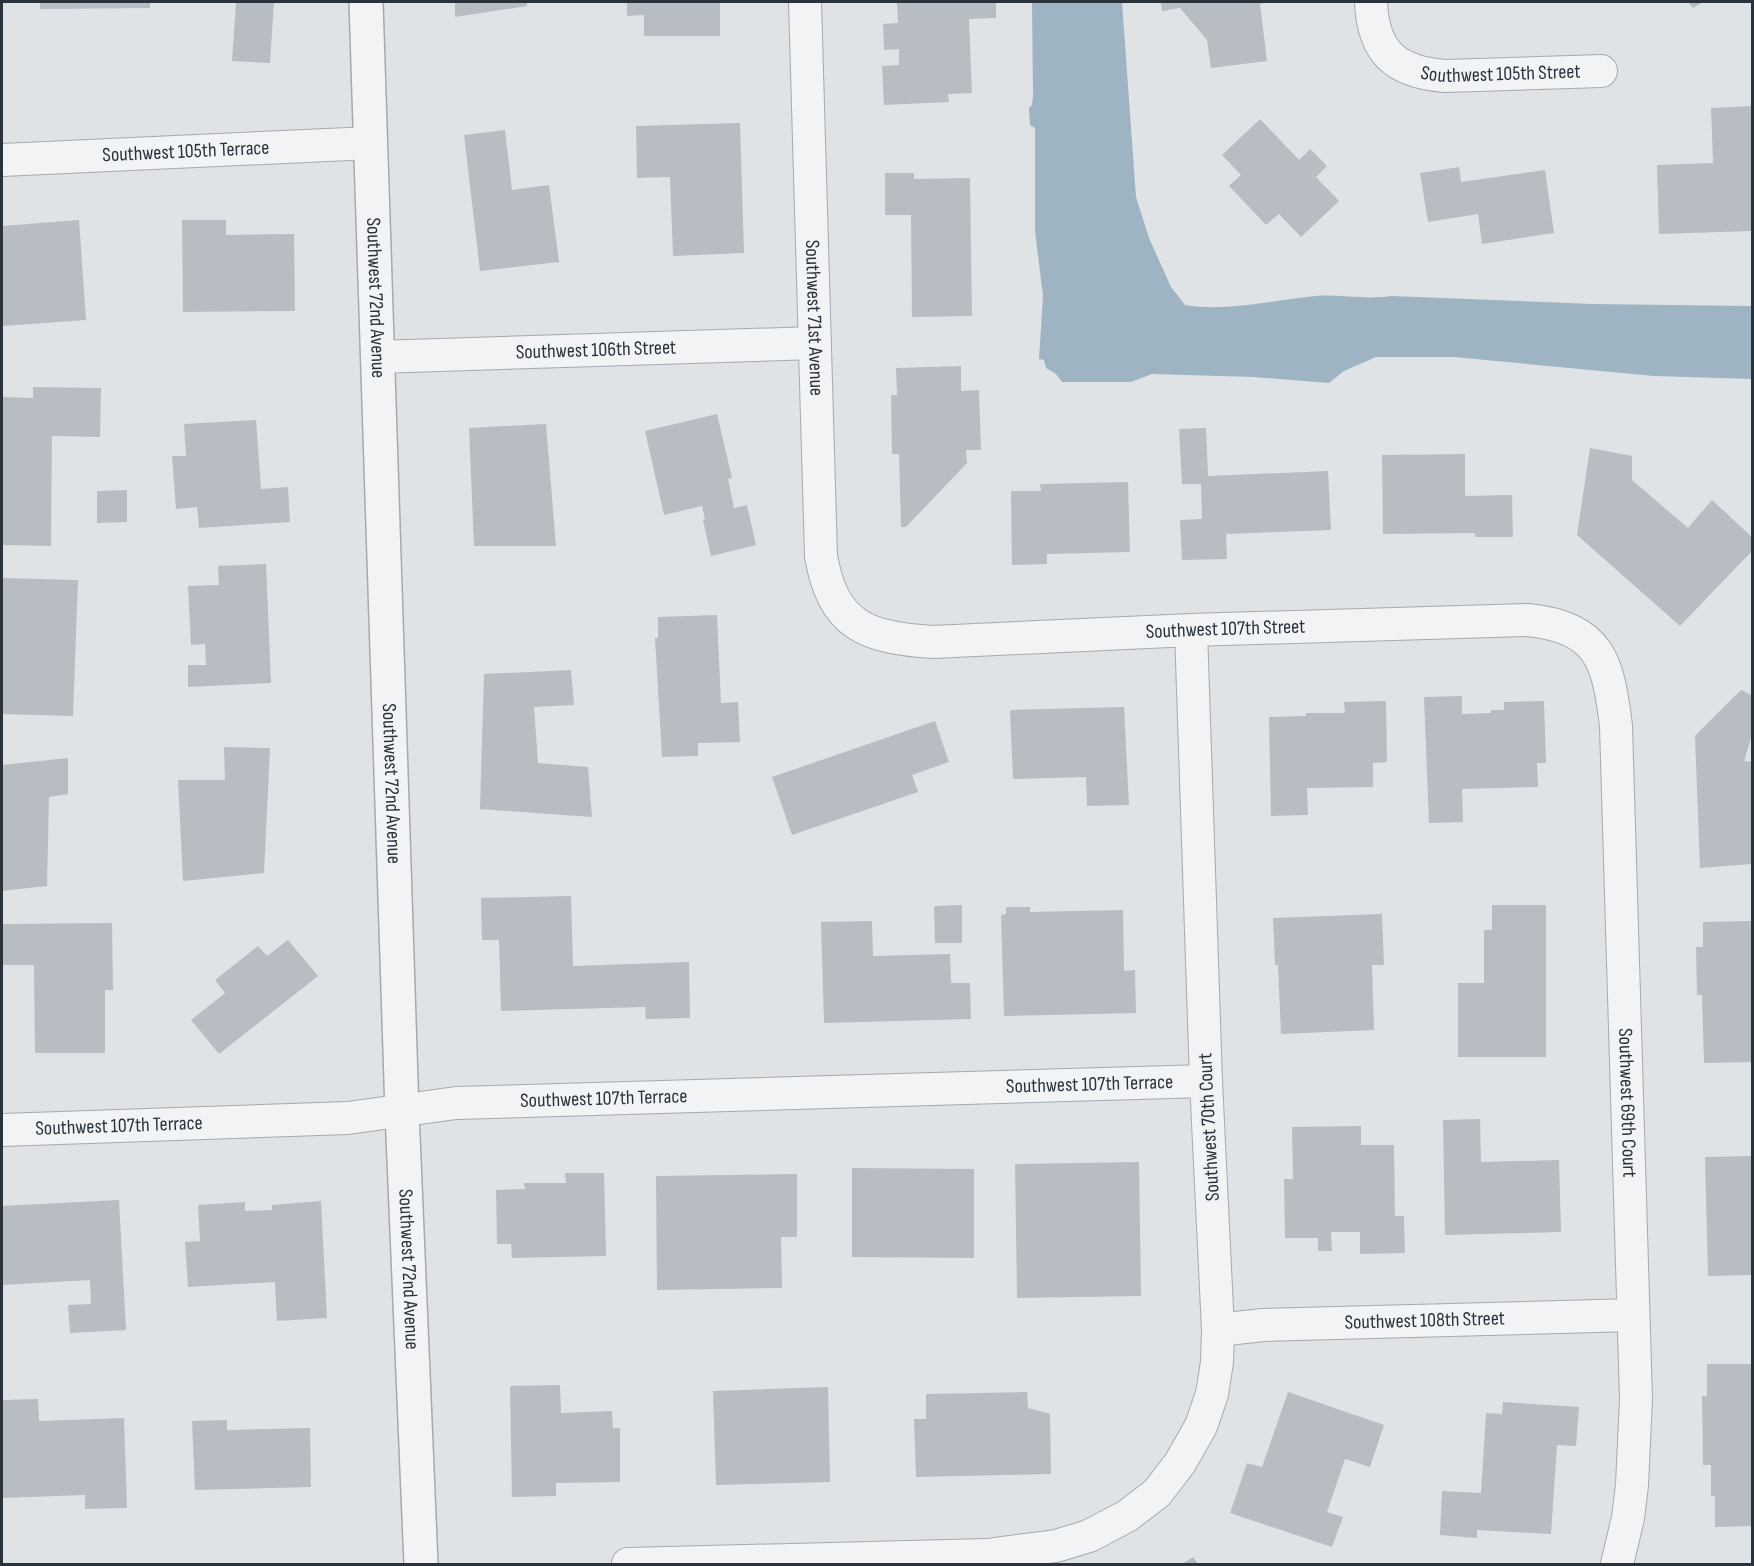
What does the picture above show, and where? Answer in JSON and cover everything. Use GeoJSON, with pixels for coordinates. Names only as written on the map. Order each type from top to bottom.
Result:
{"type":"FeatureCollection","features":[{"type":"Feature","properties":{"kind":"street","name":"Southwest 72nd Avenue"},"geometry":{"type":"LineString","coordinates":[[366,2],[402,1112],[421,1564]]}},
{"type":"Feature","properties":{"kind":"street","name":"Southwest 71st Avenue"},"geometry":{"type":"LineString","coordinates":[[805,2],[821,556],[825,581],[837,606],[855,624]]}},
{"type":"Feature","properties":{"kind":"street","name":"Southwest 105th Street"},"geometry":{"type":"LineString","coordinates":[[1371,2],[1377,38],[1388,56],[1401,66],[1425,74],[1445,76],[1601,71]]}},
{"type":"Feature","properties":{"kind":"street","name":"Southwest 105th Terrace"},"geometry":{"type":"LineString","coordinates":[[2,160],[371,143]]}},
{"type":"Feature","properties":{"kind":"street","name":"Southwest 106th Street"},"geometry":{"type":"LineString","coordinates":[[377,357],[815,343]]}},
{"type":"Feature","properties":{"kind":"street","name":"Southwest 107th Street"},"geometry":{"type":"LineString","coordinates":[[855,624],[874,633],[902,640],[933,642],[1191,630],[1528,620],[1552,623],[1577,632],[1593,645]]}},
{"type":"Feature","properties":{"kind":"street","name":"Southwest 70th Court"},"geometry":{"type":"LineString","coordinates":[[628,1564],[987,1555],[1056,1546],[1089,1536],[1127,1516],[1157,1493],[1201,1426],[1212,1394],[1217,1362],[1218,1330],[1206,1081],[1191,630]]}},
{"type":"Feature","properties":{"kind":"street","name":"Southwest 69th Court"},"geometry":{"type":"LineString","coordinates":[[1593,645],[1603,664],[1612,695],[1616,726],[1636,1400],[1635,1446],[1628,1518],[1617,1564]]}},
{"type":"Feature","properties":{"kind":"street","name":"Southwest 107th Terrace"},"geometry":{"type":"LineString","coordinates":[[2,1130],[348,1118],[456,1103],[1206,1081]]}},
{"type":"Feature","properties":{"kind":"street","name":"Southwest 108th Street"},"geometry":{"type":"LineString","coordinates":[[1218,1330],[1275,1324],[1633,1315]]}},
{"type":"Feature","properties":{"kind":"water"},"geometry":{"type":"Polygon","coordinates":[[[1032,2],[1122,2],[1136,197],[1149,238],[1171,287],[1185,305],[1218,307],[1325,296],[1391,296],[1593,304],[1752,306],[1752,379],[1654,376],[1454,357],[1376,357],[1344,371],[1329,383],[1254,377],[1152,374],[1131,382],[1062,382],[1056,374],[1046,368],[1044,360],[1039,359],[1043,296],[1035,231],[1035,128],[1030,125],[1029,108],[1032,105],[1033,95],[1032,2]]]}},
{"type":"Feature","properties":{"kind":"building"},"geometry":{"type":"Polygon","coordinates":[[[40,2],[150,2],[150,8],[40,9],[40,2]]]}},
{"type":"Feature","properties":{"kind":"building"},"geometry":{"type":"Polygon","coordinates":[[[236,2],[274,2],[270,63],[232,61],[236,2]]]}},
{"type":"Feature","properties":{"kind":"building"},"geometry":{"type":"Polygon","coordinates":[[[455,2],[527,2],[527,6],[455,17],[455,2]]]}},
{"type":"Feature","properties":{"kind":"building"},"geometry":{"type":"Polygon","coordinates":[[[627,2],[720,2],[720,36],[644,36],[644,15],[627,16],[627,2]]]}},
{"type":"Feature","properties":{"kind":"building"},"geometry":{"type":"Polygon","coordinates":[[[897,2],[996,2],[996,18],[969,19],[972,93],[948,94],[949,102],[884,105],[882,66],[899,65],[899,49],[884,50],[883,24],[898,23],[897,2]]]}},
{"type":"Feature","properties":{"kind":"building"},"geometry":{"type":"Polygon","coordinates":[[[1161,2],[1268,2],[1260,4],[1267,61],[1211,68],[1207,40],[1180,8],[1162,11],[1161,2]]]}},
{"type":"Feature","properties":{"kind":"building"},"geometry":{"type":"Polygon","coordinates":[[[1688,2],[1703,2],[1693,8],[1688,2]]]}},
{"type":"Feature","properties":{"kind":"building"},"geometry":{"type":"Polygon","coordinates":[[[1752,106],[1752,231],[1659,234],[1657,165],[1713,163],[1711,108],[1752,106]]]}},
{"type":"Feature","properties":{"kind":"building"},"geometry":{"type":"Polygon","coordinates":[[[1260,119],[1299,160],[1310,149],[1327,166],[1316,177],[1339,201],[1301,237],[1279,214],[1266,225],[1229,186],[1241,175],[1222,155],[1260,119]]]}},
{"type":"Feature","properties":{"kind":"building"},"geometry":{"type":"Polygon","coordinates":[[[740,123],[744,253],[673,256],[670,177],[637,178],[636,126],[740,123]]]}},
{"type":"Feature","properties":{"kind":"building"},"geometry":{"type":"Polygon","coordinates":[[[505,130],[512,190],[549,185],[559,262],[480,271],[464,135],[505,130]]]}},
{"type":"Feature","properties":{"kind":"building"},"geometry":{"type":"Polygon","coordinates":[[[1459,167],[1461,182],[1545,170],[1554,233],[1482,244],[1478,214],[1428,222],[1420,173],[1459,167]]]}},
{"type":"Feature","properties":{"kind":"building"},"geometry":{"type":"Polygon","coordinates":[[[885,173],[914,173],[914,179],[970,178],[972,316],[912,317],[911,215],[885,215],[885,173]]]}},
{"type":"Feature","properties":{"kind":"building"},"geometry":{"type":"Polygon","coordinates":[[[79,220],[86,320],[3,326],[2,226],[79,220]]]}},
{"type":"Feature","properties":{"kind":"building"},"geometry":{"type":"Polygon","coordinates":[[[182,220],[226,220],[226,235],[294,234],[295,311],[183,312],[182,220]]]}},
{"type":"Feature","properties":{"kind":"building"},"geometry":{"type":"Polygon","coordinates":[[[961,366],[961,391],[979,390],[981,450],[966,450],[967,463],[906,527],[901,527],[899,454],[892,454],[891,395],[897,395],[896,368],[961,366]]]}},
{"type":"Feature","properties":{"kind":"building"},"geometry":{"type":"Polygon","coordinates":[[[33,387],[101,388],[100,437],[52,436],[51,546],[2,545],[2,397],[33,398],[33,387]]]}},
{"type":"Feature","properties":{"kind":"building"},"geometry":{"type":"Polygon","coordinates":[[[717,414],[732,478],[728,479],[734,508],[747,505],[756,545],[711,556],[702,506],[664,515],[645,431],[717,414]]]}},
{"type":"Feature","properties":{"kind":"building"},"geometry":{"type":"Polygon","coordinates":[[[256,420],[261,489],[288,487],[290,522],[199,528],[197,507],[176,509],[172,456],[186,456],[184,424],[256,420]]]}},
{"type":"Feature","properties":{"kind":"building"},"geometry":{"type":"Polygon","coordinates":[[[546,424],[556,546],[474,546],[469,428],[546,424]]]}},
{"type":"Feature","properties":{"kind":"building"},"geometry":{"type":"Polygon","coordinates":[[[1206,428],[1208,476],[1328,471],[1331,530],[1226,534],[1227,559],[1182,560],[1180,520],[1202,519],[1201,484],[1182,484],[1179,429],[1206,428]]]}},
{"type":"Feature","properties":{"kind":"building"},"geometry":{"type":"Polygon","coordinates":[[[1590,448],[1632,456],[1632,480],[1688,528],[1712,500],[1752,537],[1752,551],[1680,626],[1577,535],[1590,448]]]}},
{"type":"Feature","properties":{"kind":"building"},"geometry":{"type":"Polygon","coordinates":[[[1465,454],[1465,496],[1512,495],[1513,537],[1475,537],[1475,533],[1383,534],[1382,455],[1465,454]]]}},
{"type":"Feature","properties":{"kind":"building"},"geometry":{"type":"Polygon","coordinates":[[[1128,482],[1130,552],[1047,554],[1047,564],[1012,565],[1011,491],[1041,491],[1040,484],[1128,482]]]}},
{"type":"Feature","properties":{"kind":"building"},"geometry":{"type":"Polygon","coordinates":[[[127,490],[127,522],[97,523],[97,491],[127,490]]]}},
{"type":"Feature","properties":{"kind":"building"},"geometry":{"type":"Polygon","coordinates":[[[266,564],[271,683],[188,687],[188,665],[206,665],[205,644],[191,645],[188,586],[219,585],[218,566],[266,564]]]}},
{"type":"Feature","properties":{"kind":"building"},"geometry":{"type":"Polygon","coordinates":[[[2,578],[78,580],[73,716],[2,714],[2,578]]]}},
{"type":"Feature","properties":{"kind":"building"},"geometry":{"type":"Polygon","coordinates":[[[717,615],[721,703],[738,702],[740,742],[698,743],[698,756],[662,757],[655,638],[658,638],[658,617],[717,615]]]}},
{"type":"Feature","properties":{"kind":"building"},"geometry":{"type":"Polygon","coordinates":[[[571,670],[574,705],[534,707],[538,763],[588,767],[592,817],[480,809],[484,674],[571,670]]]}},
{"type":"Feature","properties":{"kind":"building"},"geometry":{"type":"Polygon","coordinates":[[[1741,690],[1752,695],[1752,735],[1744,761],[1752,762],[1752,864],[1700,868],[1695,736],[1741,690]]]}},
{"type":"Feature","properties":{"kind":"building"},"geometry":{"type":"Polygon","coordinates":[[[1462,696],[1462,714],[1504,710],[1504,702],[1544,701],[1546,763],[1537,763],[1538,787],[1462,789],[1463,822],[1429,823],[1424,697],[1462,696]]]}},
{"type":"Feature","properties":{"kind":"building"},"geometry":{"type":"Polygon","coordinates":[[[1386,701],[1387,762],[1373,763],[1373,787],[1307,788],[1308,815],[1271,816],[1269,717],[1306,716],[1306,713],[1345,713],[1344,702],[1386,701]]]}},
{"type":"Feature","properties":{"kind":"building"},"geometry":{"type":"Polygon","coordinates":[[[1124,707],[1129,805],[1087,806],[1086,777],[1013,779],[1010,710],[1124,707]]]}},
{"type":"Feature","properties":{"kind":"building"},"geometry":{"type":"Polygon","coordinates":[[[935,721],[949,762],[912,775],[918,792],[792,835],[772,777],[935,721]]]}},
{"type":"Feature","properties":{"kind":"building"},"geometry":{"type":"Polygon","coordinates":[[[224,747],[270,748],[264,873],[183,881],[178,780],[225,780],[224,747]]]}},
{"type":"Feature","properties":{"kind":"building"},"geometry":{"type":"Polygon","coordinates":[[[68,758],[68,794],[49,797],[47,886],[2,891],[2,765],[68,758]]]}},
{"type":"Feature","properties":{"kind":"building"},"geometry":{"type":"Polygon","coordinates":[[[571,896],[573,966],[689,962],[690,1018],[646,1019],[645,1007],[501,1011],[499,940],[482,940],[481,898],[571,896]]]}},
{"type":"Feature","properties":{"kind":"building"},"geometry":{"type":"Polygon","coordinates":[[[962,905],[962,943],[935,943],[934,906],[962,905]]]}},
{"type":"Feature","properties":{"kind":"building"},"geometry":{"type":"Polygon","coordinates":[[[1492,905],[1546,905],[1546,1057],[1458,1057],[1458,983],[1484,983],[1484,930],[1492,930],[1492,905]]]}},
{"type":"Feature","properties":{"kind":"building"},"geometry":{"type":"Polygon","coordinates":[[[1006,907],[1030,907],[1030,912],[1123,910],[1124,971],[1135,970],[1136,1013],[1004,1016],[1001,915],[1006,914],[1006,907]]]}},
{"type":"Feature","properties":{"kind":"building"},"geometry":{"type":"Polygon","coordinates":[[[1382,914],[1384,965],[1372,965],[1374,1030],[1281,1034],[1273,918],[1382,914]]]}},
{"type":"Feature","properties":{"kind":"building"},"geometry":{"type":"Polygon","coordinates":[[[872,921],[873,956],[950,954],[951,983],[970,983],[971,1019],[824,1023],[821,922],[872,921]]]}},
{"type":"Feature","properties":{"kind":"building"},"geometry":{"type":"Polygon","coordinates":[[[1752,921],[1752,1062],[1704,1063],[1702,995],[1697,995],[1696,947],[1703,947],[1703,922],[1752,921]]]}},
{"type":"Feature","properties":{"kind":"building"},"geometry":{"type":"Polygon","coordinates":[[[112,923],[113,990],[105,990],[105,1053],[35,1053],[34,965],[2,965],[2,924],[112,923]]]}},
{"type":"Feature","properties":{"kind":"building"},"geometry":{"type":"Polygon","coordinates":[[[288,940],[318,976],[219,1054],[191,1020],[225,993],[215,980],[258,946],[267,956],[288,940]]]}},
{"type":"Feature","properties":{"kind":"building"},"geometry":{"type":"Polygon","coordinates":[[[1480,1119],[1481,1162],[1559,1160],[1561,1232],[1445,1235],[1443,1120],[1480,1119]]]}},
{"type":"Feature","properties":{"kind":"building"},"geometry":{"type":"Polygon","coordinates":[[[1361,1126],[1361,1145],[1394,1145],[1395,1216],[1404,1216],[1405,1253],[1360,1254],[1360,1232],[1331,1232],[1332,1251],[1318,1251],[1318,1238],[1285,1238],[1284,1179],[1293,1179],[1292,1127],[1361,1126]]]}},
{"type":"Feature","properties":{"kind":"building"},"geometry":{"type":"Polygon","coordinates":[[[1752,1156],[1752,1275],[1708,1276],[1705,1157],[1752,1156]]]}},
{"type":"Feature","properties":{"kind":"building"},"geometry":{"type":"Polygon","coordinates":[[[1139,1162],[1141,1296],[1017,1298],[1015,1164],[1139,1162]]]}},
{"type":"Feature","properties":{"kind":"building"},"geometry":{"type":"Polygon","coordinates":[[[852,1168],[974,1169],[974,1258],[852,1257],[852,1168]]]}},
{"type":"Feature","properties":{"kind":"building"},"geometry":{"type":"Polygon","coordinates":[[[565,1173],[604,1173],[606,1256],[512,1258],[511,1244],[497,1244],[496,1190],[525,1189],[524,1183],[566,1183],[565,1173]]]}},
{"type":"Feature","properties":{"kind":"building"},"geometry":{"type":"Polygon","coordinates":[[[797,1174],[797,1237],[781,1237],[782,1288],[657,1290],[656,1176],[797,1174]]]}},
{"type":"Feature","properties":{"kind":"building"},"geometry":{"type":"Polygon","coordinates":[[[119,1200],[126,1330],[70,1333],[68,1305],[91,1304],[90,1280],[2,1285],[2,1206],[119,1200]]]}},
{"type":"Feature","properties":{"kind":"building"},"geometry":{"type":"Polygon","coordinates":[[[321,1201],[327,1318],[277,1321],[275,1282],[188,1287],[185,1242],[200,1241],[198,1205],[245,1202],[245,1211],[272,1210],[272,1205],[321,1201]]]}},
{"type":"Feature","properties":{"kind":"building"},"geometry":{"type":"Polygon","coordinates":[[[1707,1364],[1752,1364],[1752,1526],[1715,1527],[1715,1496],[1711,1496],[1711,1465],[1703,1465],[1702,1396],[1707,1396],[1707,1364]]]}},
{"type":"Feature","properties":{"kind":"building"},"geometry":{"type":"Polygon","coordinates":[[[560,1385],[561,1413],[612,1411],[613,1428],[620,1428],[620,1482],[556,1483],[556,1496],[512,1497],[510,1386],[560,1385]]]}},
{"type":"Feature","properties":{"kind":"building"},"geometry":{"type":"Polygon","coordinates":[[[828,1387],[830,1482],[716,1485],[713,1391],[828,1387]]]}},
{"type":"Feature","properties":{"kind":"building"},"geometry":{"type":"Polygon","coordinates":[[[1027,1392],[1028,1408],[1050,1414],[1051,1474],[916,1477],[914,1419],[926,1419],[926,1394],[1027,1392]]]}},
{"type":"Feature","properties":{"kind":"building"},"geometry":{"type":"Polygon","coordinates":[[[1288,1392],[1384,1425],[1370,1467],[1345,1459],[1327,1512],[1343,1517],[1332,1547],[1230,1513],[1247,1463],[1262,1467],[1288,1392]]]}},
{"type":"Feature","properties":{"kind":"building"},"geometry":{"type":"Polygon","coordinates":[[[38,1399],[39,1421],[124,1418],[127,1508],[85,1509],[85,1495],[2,1498],[2,1400],[38,1399]]]}},
{"type":"Feature","properties":{"kind":"building"},"geometry":{"type":"Polygon","coordinates":[[[1503,1402],[1579,1407],[1576,1446],[1557,1445],[1551,1534],[1477,1530],[1477,1538],[1440,1535],[1442,1491],[1481,1493],[1486,1413],[1502,1414],[1503,1402]]]}},
{"type":"Feature","properties":{"kind":"building"},"geometry":{"type":"Polygon","coordinates":[[[227,1420],[227,1430],[310,1428],[311,1487],[195,1490],[192,1421],[227,1420]]]}},
{"type":"Feature","properties":{"kind":"building"},"geometry":{"type":"Polygon","coordinates":[[[1193,1557],[1198,1564],[1182,1564],[1193,1557]]]}}]}
